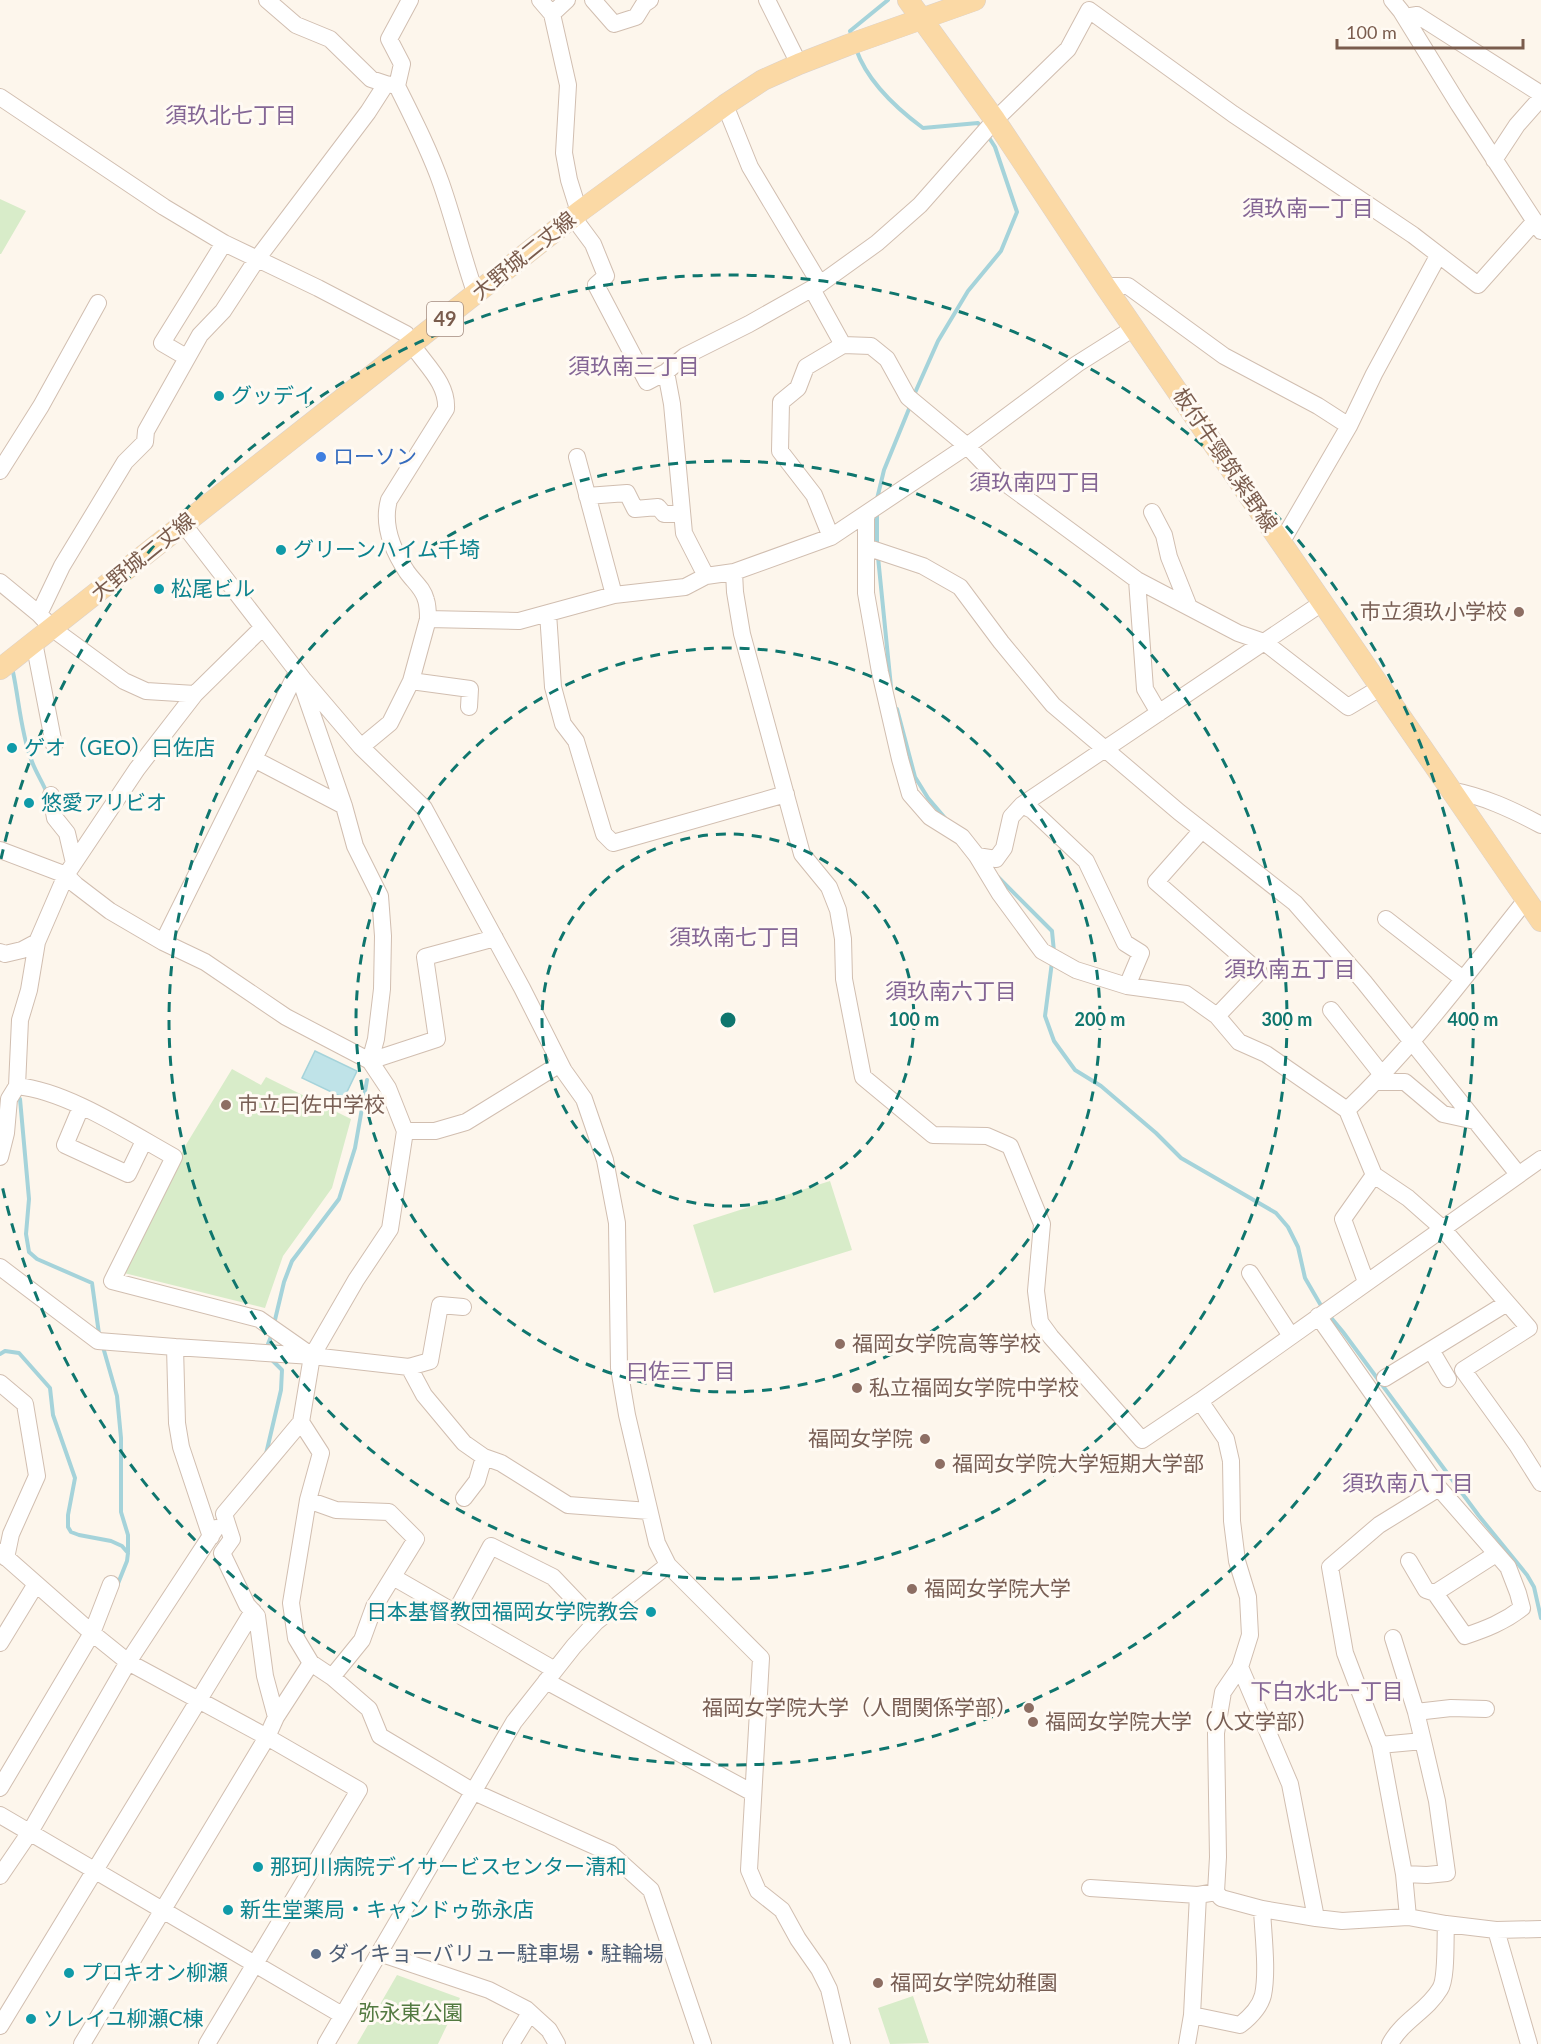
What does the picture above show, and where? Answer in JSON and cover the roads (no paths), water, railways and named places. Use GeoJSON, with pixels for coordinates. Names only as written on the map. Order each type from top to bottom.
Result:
{"type":"FeatureCollection","features":[{"type":"Feature","properties":{"kind":"main road","name":"板付牛頸筑紫野線"},"geometry":{"type":"LineString","coordinates":[[908,0],[995,120],[1105,286],[1541,921]]}},
{"type":"Feature","properties":{"kind":"main road","name":"大野城二丈線"},"geometry":{"type":"LineString","coordinates":[[0,669],[34,642],[46,621],[184,525],[576,214],[725,105],[763,80],[799,64],[975,0]]}},
{"type":"Feature","properties":{"kind":"street"},"geometry":{"type":"LineString","coordinates":[[267,0],[296,25],[330,39],[371,80],[391,85],[424,138],[476,295]]}},
{"type":"Feature","properties":{"kind":"street"},"geometry":{"type":"LineString","coordinates":[[46,621],[62,566],[125,462],[145,442],[146,431],[200,335],[223,311],[257,259],[391,85],[402,63],[389,39],[410,0]]}},
{"type":"Feature","properties":{"kind":"street"},"geometry":{"type":"LineString","coordinates":[[540,0],[552,14],[568,86],[564,153],[576,214],[593,244],[606,276],[596,285],[646,382],[666,372],[685,356],[749,324],[816,286],[877,243],[920,205],[995,120],[1068,49],[1093,5],[1233,114],[1413,235],[1478,285],[1538,226],[1392,0]]}},
{"type":"Feature","properties":{"kind":"street"},"geometry":{"type":"LineString","coordinates":[[552,14],[567,0]]}},
{"type":"Feature","properties":{"kind":"street"},"geometry":{"type":"LineString","coordinates":[[593,0],[614,24],[636,17],[644,4],[650,0]]}},
{"type":"Feature","properties":{"kind":"street"},"geometry":{"type":"LineString","coordinates":[[767,0],[799,64]]}},
{"type":"Feature","properties":{"kind":"street"},"geometry":{"type":"LineString","coordinates":[[1405,17],[1417,15],[1541,96],[1517,125],[1494,160]]}},
{"type":"Feature","properties":{"kind":"street"},"geometry":{"type":"LineString","coordinates":[[0,97],[164,207],[224,243],[406,334],[411,346],[443,387],[447,398],[446,408],[389,500],[386,512],[387,527],[396,551],[408,573],[422,589],[427,601],[428,619],[411,681],[390,723],[361,747]]}},
{"type":"Feature","properties":{"kind":"street"},"geometry":{"type":"LineString","coordinates":[[725,105],[750,167],[816,286],[843,345]]}},
{"type":"Feature","properties":{"kind":"street"},"geometry":{"type":"LineString","coordinates":[[186,357],[162,343],[224,243]]}},
{"type":"Feature","properties":{"kind":"street"},"geometry":{"type":"LineString","coordinates":[[1281,543],[1349,426],[1374,374],[1438,256]]}},
{"type":"Feature","properties":{"kind":"street"},"geometry":{"type":"LineString","coordinates":[[1105,286],[1128,286],[1224,356],[1318,406],[1349,426]]}},
{"type":"Feature","properties":{"kind":"street"},"geometry":{"type":"LineString","coordinates":[[0,471],[41,406],[98,303]]}},
{"type":"Feature","properties":{"kind":"street"},"geometry":{"type":"LineString","coordinates":[[428,619],[519,621],[614,595],[685,587],[706,576],[734,572],[831,537],[967,446],[1077,364],[1134,328]]}},
{"type":"Feature","properties":{"kind":"street"},"geometry":{"type":"LineString","coordinates":[[831,537],[814,495],[780,451],[781,402],[798,388],[806,366],[843,345],[871,346],[887,359],[908,398],[967,446],[997,477],[1137,580],[1238,633],[1264,642],[1348,708],[1380,688]]}},
{"type":"Feature","properties":{"kind":"street"},"geometry":{"type":"LineString","coordinates":[[666,372],[672,404],[684,533],[706,576]]}},
{"type":"Feature","properties":{"kind":"street"},"geometry":{"type":"LineString","coordinates":[[577,457],[614,595]]}},
{"type":"Feature","properties":{"kind":"street"},"geometry":{"type":"LineString","coordinates":[[587,496],[627,493],[635,509],[658,507],[664,514],[682,514]]}},
{"type":"Feature","properties":{"kind":"street"},"geometry":{"type":"LineString","coordinates":[[1152,512],[1164,535],[1169,556],[1189,607]]}},
{"type":"Feature","properties":{"kind":"street"},"geometry":{"type":"LineString","coordinates":[[866,514],[866,593],[880,672],[910,794],[930,817],[962,837],[1042,951],[1076,970],[1127,986],[1186,994],[1217,1016],[1239,1042],[1266,1054],[1347,1110],[1374,1175],[1407,1198],[1442,1228],[1529,1328],[1463,1370],[1517,1445],[1541,1483]]}},
{"type":"Feature","properties":{"kind":"street"},"geometry":{"type":"LineString","coordinates":[[184,525],[297,672],[361,747],[399,781],[424,808],[560,1064],[584,1099],[607,1171],[617,1223],[619,1368],[627,1415],[657,1543],[668,1565],[761,1658],[749,1870],[758,1891],[782,1910],[798,1939],[819,1969],[829,1989],[842,2044]]}},
{"type":"Feature","properties":{"kind":"street"},"geometry":{"type":"LineString","coordinates":[[866,547],[923,566],[960,588],[1053,705],[1202,830],[1295,903],[1364,982],[1518,1174]]}},
{"type":"Feature","properties":{"kind":"street"},"geometry":{"type":"LineString","coordinates":[[734,572],[742,634],[802,854],[829,887],[838,910],[843,939],[844,979],[863,1077],[933,1135],[987,1136],[1010,1146],[1042,1224],[1035,1290],[1040,1322],[1142,1440],[1541,1160]]}},
{"type":"Feature","properties":{"kind":"street"},"geometry":{"type":"LineString","coordinates":[[1137,580],[1145,689],[1159,713]]}},
{"type":"Feature","properties":{"kind":"street"},"geometry":{"type":"LineString","coordinates":[[0,582],[124,681],[146,691],[195,694]]}},
{"type":"Feature","properties":{"kind":"street"},"geometry":{"type":"LineString","coordinates":[[977,856],[996,859],[1004,848],[1011,817],[1022,805],[1322,603]]}},
{"type":"Feature","properties":{"kind":"street"},"geometry":{"type":"LineString","coordinates":[[548,613],[553,687],[563,724],[576,741],[604,834],[613,843],[786,794]]}},
{"type":"Feature","properties":{"kind":"street"},"geometry":{"type":"LineString","coordinates":[[0,1157],[6,1133],[8,1093],[20,1020],[29,990],[37,942],[70,869],[137,769],[195,694],[262,628]]}},
{"type":"Feature","properties":{"kind":"street"},"geometry":{"type":"LineString","coordinates":[[34,642],[54,745]]}},
{"type":"Feature","properties":{"kind":"street"},"geometry":{"type":"LineString","coordinates":[[163,942],[297,672]]}},
{"type":"Feature","properties":{"kind":"street"},"geometry":{"type":"LineString","coordinates":[[297,672],[344,806],[355,846],[380,896],[383,936],[382,989],[376,1039],[370,1061]]}},
{"type":"Feature","properties":{"kind":"street"},"geometry":{"type":"LineString","coordinates":[[411,681],[470,689],[469,707]]}},
{"type":"Feature","properties":{"kind":"street"},"geometry":{"type":"LineString","coordinates":[[254,759],[344,806]]}},
{"type":"Feature","properties":{"kind":"street"},"geometry":{"type":"LineString","coordinates":[[1450,790],[1477,795],[1541,825]]}},
{"type":"Feature","properties":{"kind":"street"},"geometry":{"type":"LineString","coordinates":[[0,1876],[30,1832],[128,1662],[224,1514],[301,1422],[312,1356],[356,1280],[390,1229],[405,1131],[388,1088],[370,1061],[286,1017],[205,962],[163,942],[110,911],[76,885],[70,869],[67,833],[55,819],[51,795]]}},
{"type":"Feature","properties":{"kind":"street"},"geometry":{"type":"LineString","coordinates":[[1022,805],[1032,810],[1086,861],[1125,943],[1141,953],[1127,986]]}},
{"type":"Feature","properties":{"kind":"street"},"geometry":{"type":"LineString","coordinates":[[1202,830],[1156,882],[1259,972],[1217,1016]]}},
{"type":"Feature","properties":{"kind":"street"},"geometry":{"type":"LineString","coordinates":[[0,867],[7,852],[70,869]]}},
{"type":"Feature","properties":{"kind":"street"},"geometry":{"type":"LineString","coordinates":[[1347,1110],[1412,1042],[1526,900]]}},
{"type":"Feature","properties":{"kind":"street"},"geometry":{"type":"LineString","coordinates":[[1386,919],[1463,979]]}},
{"type":"Feature","properties":{"kind":"street"},"geometry":{"type":"LineString","coordinates":[[370,1061],[437,1039],[425,957],[495,938]]}},
{"type":"Feature","properties":{"kind":"street"},"geometry":{"type":"LineString","coordinates":[[0,952],[5,954],[22,950],[37,942]]}},
{"type":"Feature","properties":{"kind":"street"},"geometry":{"type":"LineString","coordinates":[[1331,1010],[1379,1079],[1405,1082],[1443,1114],[1475,1121]]}},
{"type":"Feature","properties":{"kind":"street"},"geometry":{"type":"LineString","coordinates":[[405,1131],[435,1131],[466,1122],[560,1064]]}},
{"type":"Feature","properties":{"kind":"street"},"geometry":{"type":"LineString","coordinates":[[8,1093],[32,1088],[81,1107],[174,1157],[112,1281],[259,1319],[312,1356]]}},
{"type":"Feature","properties":{"kind":"street"},"geometry":{"type":"LineString","coordinates":[[81,1107],[64,1145],[128,1174],[144,1141]]}},
{"type":"Feature","properties":{"kind":"street"},"geometry":{"type":"LineString","coordinates":[[1366,1282],[1343,1219],[1374,1175]]}},
{"type":"Feature","properties":{"kind":"street"},"geometry":{"type":"LineString","coordinates":[[0,1267],[102,1342],[312,1356],[409,1367],[430,1361],[440,1305],[462,1307]]}},
{"type":"Feature","properties":{"kind":"street"},"geometry":{"type":"LineString","coordinates":[[1250,1273],[1291,1336]]}},
{"type":"Feature","properties":{"kind":"street"},"geometry":{"type":"LineString","coordinates":[[1385,1377],[1507,1303]]}},
{"type":"Feature","properties":{"kind":"street"},"geometry":{"type":"LineString","coordinates":[[1318,1316],[1439,1488],[1508,1567],[1521,1608],[1509,1618],[1465,1636],[1435,1593],[1426,1590],[1409,1561]]}},
{"type":"Feature","properties":{"kind":"street"},"geometry":{"type":"LineString","coordinates":[[175,1347],[177,1423],[181,1447],[211,1537]]}},
{"type":"Feature","properties":{"kind":"street"},"geometry":{"type":"LineString","coordinates":[[1431,1350],[1448,1379]]}},
{"type":"Feature","properties":{"kind":"street"},"geometry":{"type":"LineString","coordinates":[[409,1367],[424,1395],[464,1443],[484,1457],[501,1463],[568,1505],[650,1511]]}},
{"type":"Feature","properties":{"kind":"street"},"geometry":{"type":"LineString","coordinates":[[0,1383],[25,1404],[37,1476],[3,1555],[95,1637],[128,1662],[359,1790],[207,2044]]}},
{"type":"Feature","properties":{"kind":"street"},"geometry":{"type":"LineString","coordinates":[[1200,1401],[1226,1439],[1231,1461],[1232,1521],[1237,1561],[1248,1597],[1250,1635],[1240,1667],[1223,1692],[1216,1733],[1218,1857],[1215,1892],[1221,1898],[1262,1909],[1342,1921],[1408,1917],[1496,1930],[1541,1929]]}},
{"type":"Feature","properties":{"kind":"street"},"geometry":{"type":"LineString","coordinates":[[301,1422],[321,1453],[308,1500],[291,1603],[296,1638],[311,1663],[332,1677],[369,1709],[380,1736],[474,1792],[610,1853],[651,1890],[703,2044]]}},
{"type":"Feature","properties":{"kind":"street"},"geometry":{"type":"LineString","coordinates":[[464,1498],[477,1481],[484,1457]]}},
{"type":"Feature","properties":{"kind":"street"},"geometry":{"type":"LineString","coordinates":[[1408,1917],[1404,1874],[1380,1745],[1345,1653],[1330,1567],[1379,1525],[1439,1488]]}},
{"type":"Feature","properties":{"kind":"street"},"geometry":{"type":"LineString","coordinates":[[308,1500],[336,1510],[389,1512],[416,1539],[374,1607],[362,1640],[332,1677]]}},
{"type":"Feature","properties":{"kind":"street"},"geometry":{"type":"LineString","coordinates":[[224,1514],[232,1539],[222,1553],[247,1605],[257,1616],[264,1676],[276,1717]]}},
{"type":"Feature","properties":{"kind":"street"},"geometry":{"type":"LineString","coordinates":[[455,1613],[491,1546],[553,1577],[596,1622]]}},
{"type":"Feature","properties":{"kind":"street"},"geometry":{"type":"LineString","coordinates":[[1435,1593],[1496,1554]]}},
{"type":"Feature","properties":{"kind":"street"},"geometry":{"type":"LineString","coordinates":[[326,2044],[514,1722],[550,1675],[596,1622],[668,1565]]}},
{"type":"Feature","properties":{"kind":"street"},"geometry":{"type":"LineString","coordinates":[[393,1577],[455,1613],[550,1675],[753,1792]]}},
{"type":"Feature","properties":{"kind":"street"},"geometry":{"type":"LineString","coordinates":[[0,1643],[36,1584]]}},
{"type":"Feature","properties":{"kind":"street"},"geometry":{"type":"LineString","coordinates":[[0,1788],[95,1637],[111,1584]]}},
{"type":"Feature","properties":{"kind":"street"},"geometry":{"type":"LineString","coordinates":[[0,2026],[253,1611]]}},
{"type":"Feature","properties":{"kind":"street"},"geometry":{"type":"LineString","coordinates":[[1393,1638],[1416,1712],[1437,1801],[1447,1873],[1404,1874]]}},
{"type":"Feature","properties":{"kind":"street"},"geometry":{"type":"LineString","coordinates":[[81,2044],[267,1737],[276,1717],[311,1663]]}},
{"type":"Feature","properties":{"kind":"street"},"geometry":{"type":"LineString","coordinates":[[1240,1667],[1290,1784],[1316,1918]]}},
{"type":"Feature","properties":{"kind":"street"},"geometry":{"type":"LineString","coordinates":[[1416,1712],[1451,1708],[1486,1709]]}},
{"type":"Feature","properties":{"kind":"street"},"geometry":{"type":"LineString","coordinates":[[1380,1745],[1423,1741]]}},
{"type":"Feature","properties":{"kind":"street"},"geometry":{"type":"LineString","coordinates":[[0,1815],[342,2015]]}},
{"type":"Feature","properties":{"kind":"street"},"geometry":{"type":"LineString","coordinates":[[1090,1888],[1198,1896],[1215,1892]]}},
{"type":"Feature","properties":{"kind":"street"},"geometry":{"type":"LineString","coordinates":[[1187,2044],[1192,2015],[1198,1896]]}},
{"type":"Feature","properties":{"kind":"street"},"geometry":{"type":"LineString","coordinates":[[1192,2015],[1240,2025],[1250,2017],[1262,1996],[1264,1960],[1262,1909]]}},
{"type":"Feature","properties":{"kind":"street"},"geometry":{"type":"LineString","coordinates":[[1390,2044],[1396,2032],[1429,2003],[1442,1987],[1446,1924]]}},
{"type":"Feature","properties":{"kind":"street"},"geometry":{"type":"LineString","coordinates":[[1496,1930],[1528,2044]]}},
{"type":"Feature","properties":{"kind":"street"},"geometry":{"type":"LineString","coordinates":[[379,1953],[489,1990],[530,2013],[549,2030],[557,2044]]}},
{"type":"Feature","properties":{"kind":"street"},"geometry":{"type":"LineString","coordinates":[[511,2044],[530,2013]]}},
{"type":"Feature","properties":{"kind":"water"},"geometry":{"type":"Polygon","coordinates":[[[315,1051],[357,1071],[344,1098],[302,1078],[315,1051]]]}},
{"type":"Feature","properties":{"kind":"waterway"},"geometry":{"type":"LineString","coordinates":[[852,36],[850,31],[888,0]]}},
{"type":"Feature","properties":{"kind":"waterway"},"geometry":{"type":"LineString","coordinates":[[856,49],[867,72],[883,93],[923,128],[978,123],[982,128]]}},
{"type":"Feature","properties":{"kind":"waterway"},"geometry":{"type":"LineString","coordinates":[[914,395],[938,341],[968,291],[1001,251],[1017,212],[995,147],[988,136]]}},
{"type":"Feature","properties":{"kind":"waterway"},"geometry":{"type":"LineString","coordinates":[[877,499],[884,470],[911,404]]}},
{"type":"Feature","properties":{"kind":"waterway"},"geometry":{"type":"LineString","coordinates":[[877,512],[877,547]]}},
{"type":"Feature","properties":{"kind":"waterway"},"geometry":{"type":"LineString","coordinates":[[878,557],[891,687]]}},
{"type":"Feature","properties":{"kind":"waterway"},"geometry":{"type":"LineString","coordinates":[[13,672],[28,749],[34,768],[47,793]]}},
{"type":"Feature","properties":{"kind":"waterway"},"geometry":{"type":"LineString","coordinates":[[897,709],[915,777],[928,798],[945,818]]}},
{"type":"Feature","properties":{"kind":"waterway"},"geometry":{"type":"LineString","coordinates":[[998,877],[1052,931],[1054,952]]}},
{"type":"Feature","properties":{"kind":"waterway"},"geometry":{"type":"LineString","coordinates":[[1052,962],[1045,1016],[1054,1041],[1075,1070],[1101,1086],[1156,1133],[1181,1158],[1276,1213],[1288,1227],[1298,1247],[1305,1278],[1323,1309]]}},
{"type":"Feature","properties":{"kind":"waterway"},"geometry":{"type":"LineString","coordinates":[[274,1324],[284,1282],[292,1261],[339,1199],[355,1148],[367,1080]]}},
{"type":"Feature","properties":{"kind":"waterway"},"geometry":{"type":"LineString","coordinates":[[20,1099],[29,1199],[26,1234],[29,1252],[37,1259],[92,1283],[99,1334]]}},
{"type":"Feature","properties":{"kind":"waterway"},"geometry":{"type":"LineString","coordinates":[[1328,1314],[1479,1516],[1527,1575],[1534,1587],[1541,1618]]}},
{"type":"Feature","properties":{"kind":"waterway"},"geometry":{"type":"LineString","coordinates":[[269,1350],[268,1344],[272,1334]]}},
{"type":"Feature","properties":{"kind":"waterway"},"geometry":{"type":"LineString","coordinates":[[103,1347],[117,1396],[121,1438],[121,1512],[128,1535],[128,1552]]}},
{"type":"Feature","properties":{"kind":"waterway"},"geometry":{"type":"LineString","coordinates":[[0,1354],[5,1351],[19,1353],[50,1388],[53,1415],[75,1478],[68,1527],[71,1532],[79,1535],[111,1541],[122,1546],[128,1553],[117,1586]]}},
{"type":"Feature","properties":{"kind":"waterway"},"geometry":{"type":"LineString","coordinates":[[266,1454],[281,1390],[282,1370],[272,1360]]}},
{"type":"Feature","properties":{"kind":"place","name":"グッデイ"},"geometry":{"type":"Point","coordinates":[219,396]}},
{"type":"Feature","properties":{"kind":"place","name":"ローソン"},"geometry":{"type":"Point","coordinates":[321,457]}},
{"type":"Feature","properties":{"kind":"place","name":"グリーンハイム千埼"},"geometry":{"type":"Point","coordinates":[281,550]}},
{"type":"Feature","properties":{"kind":"place","name":"松尾ビル"},"geometry":{"type":"Point","coordinates":[159,589]}},
{"type":"Feature","properties":{"kind":"place","name":"市立須玖小学校"},"geometry":{"type":"Point","coordinates":[1519,612]}},
{"type":"Feature","properties":{"kind":"place","name":"ゲオ（GEO）曰佐店"},"geometry":{"type":"Point","coordinates":[12,748]}},
{"type":"Feature","properties":{"kind":"place","name":"悠愛アリビオ"},"geometry":{"type":"Point","coordinates":[29,803]}},
{"type":"Feature","properties":{"kind":"place","name":"市立曰佐中学校"},"geometry":{"type":"Point","coordinates":[226,1105]}},
{"type":"Feature","properties":{"kind":"place","name":"福岡女学院高等学校"},"geometry":{"type":"Point","coordinates":[840,1344]}},
{"type":"Feature","properties":{"kind":"place","name":"私立福岡女学院中学校"},"geometry":{"type":"Point","coordinates":[857,1388]}},
{"type":"Feature","properties":{"kind":"place","name":"福岡女学院"},"geometry":{"type":"Point","coordinates":[925,1439]}},
{"type":"Feature","properties":{"kind":"place","name":"福岡女学院大学短期大学部"},"geometry":{"type":"Point","coordinates":[940,1464]}},
{"type":"Feature","properties":{"kind":"place","name":"福岡女学院大学"},"geometry":{"type":"Point","coordinates":[912,1589]}},
{"type":"Feature","properties":{"kind":"place","name":"日本基督教団福岡女学院教会"},"geometry":{"type":"Point","coordinates":[651,1612]}},
{"type":"Feature","properties":{"kind":"place","name":"福岡女学院大学（人間関係学部）"},"geometry":{"type":"Point","coordinates":[1029,1708]}},
{"type":"Feature","properties":{"kind":"place","name":"福岡女学院大学（人文学部）"},"geometry":{"type":"Point","coordinates":[1033,1722]}},
{"type":"Feature","properties":{"kind":"place","name":"那珂川病院デイサービスセンター清和"},"geometry":{"type":"Point","coordinates":[258,1867]}},
{"type":"Feature","properties":{"kind":"place","name":"新生堂薬局・キャンドゥ弥永店"},"geometry":{"type":"Point","coordinates":[228,1910]}},
{"type":"Feature","properties":{"kind":"place","name":"ダイキョーバリュー駐車場・駐輪場"},"geometry":{"type":"Point","coordinates":[316,1954]}},
{"type":"Feature","properties":{"kind":"place","name":"プロキオン柳瀬"},"geometry":{"type":"Point","coordinates":[69,1973]}},
{"type":"Feature","properties":{"kind":"place","name":"福岡女学院幼稚園"},"geometry":{"type":"Point","coordinates":[878,1983]}},
{"type":"Feature","properties":{"kind":"place","name":"ソレイユ柳瀬C棟"},"geometry":{"type":"Point","coordinates":[31,2019]}},
{"type":"Feature","properties":{"kind":"district","name":"須玖北七丁目"},"geometry":{"type":"Point","coordinates":[231,115]}},
{"type":"Feature","properties":{"kind":"district","name":"須玖南一丁目"},"geometry":{"type":"Point","coordinates":[1308,208]}},
{"type":"Feature","properties":{"kind":"district","name":"須玖南三丁目"},"geometry":{"type":"Point","coordinates":[634,366]}},
{"type":"Feature","properties":{"kind":"district","name":"須玖南四丁目"},"geometry":{"type":"Point","coordinates":[1035,482]}},
{"type":"Feature","properties":{"kind":"district","name":"須玖南七丁目"},"geometry":{"type":"Point","coordinates":[735,937]}},
{"type":"Feature","properties":{"kind":"district","name":"須玖南五丁目"},"geometry":{"type":"Point","coordinates":[1290,969]}},
{"type":"Feature","properties":{"kind":"district","name":"須玖南六丁目"},"geometry":{"type":"Point","coordinates":[951,991]}},
{"type":"Feature","properties":{"kind":"district","name":"曰佐三丁目"},"geometry":{"type":"Point","coordinates":[681,1371]}},
{"type":"Feature","properties":{"kind":"district","name":"須玖南八丁目"},"geometry":{"type":"Point","coordinates":[1408,1483]}},
{"type":"Feature","properties":{"kind":"district","name":"下白水北一丁目"},"geometry":{"type":"Point","coordinates":[1327,1691]}},
{"type":"Feature","properties":{"kind":"park label","name":"弥永東公園"},"geometry":{"type":"Point","coordinates":[411,2013]}}]}
